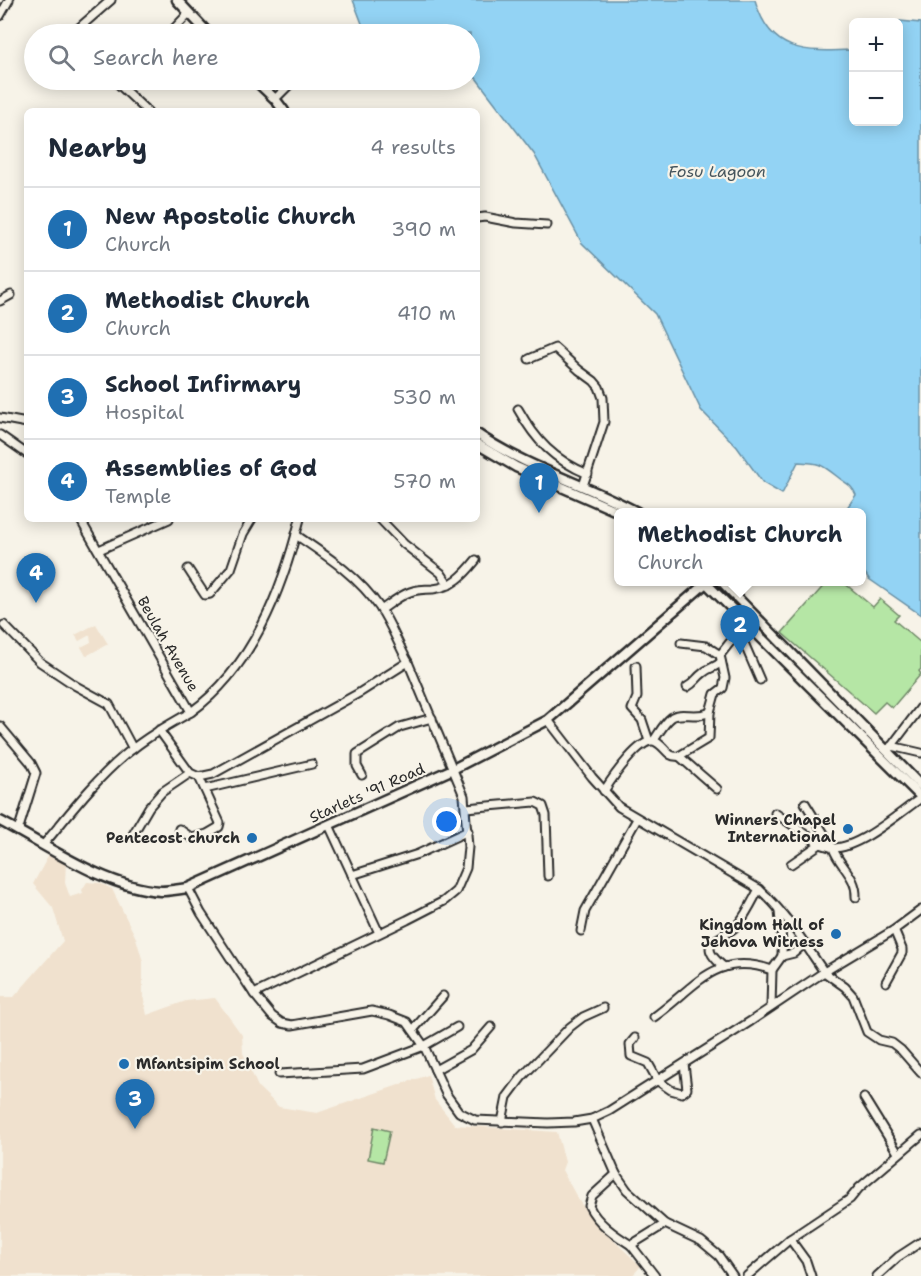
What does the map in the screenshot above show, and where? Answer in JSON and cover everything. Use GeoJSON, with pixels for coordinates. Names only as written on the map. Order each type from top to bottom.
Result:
{"type":"FeatureCollection","features":[{"type":"Feature","properties":{"kind":"street"},"geometry":{"type":"LineString","coordinates":[[0,16],[9,0]]}},
{"type":"Feature","properties":{"kind":"street"},"geometry":{"type":"LineString","coordinates":[[83,24],[111,0]]}},
{"type":"Feature","properties":{"kind":"street"},"geometry":{"type":"LineString","coordinates":[[177,0],[198,24]]}},
{"type":"Feature","properties":{"kind":"street"},"geometry":{"type":"LineString","coordinates":[[178,24],[188,14]]}},
{"type":"Feature","properties":{"kind":"street"},"geometry":{"type":"LineString","coordinates":[[124,90],[144,108]]}},
{"type":"Feature","properties":{"kind":"street"},"geometry":{"type":"LineString","coordinates":[[266,90],[282,108]]}},
{"type":"Feature","properties":{"kind":"street"},"geometry":{"type":"LineString","coordinates":[[275,99],[284,90]]}},
{"type":"Feature","properties":{"kind":"street"},"geometry":{"type":"LineString","coordinates":[[480,218],[546,225]]}},
{"type":"Feature","properties":{"kind":"street"},"geometry":{"type":"LineString","coordinates":[[0,301],[11,295]]}},
{"type":"Feature","properties":{"kind":"street"},"geometry":{"type":"LineString","coordinates":[[529,359],[555,348],[599,387],[603,398],[604,422],[583,486]]}},
{"type":"Feature","properties":{"kind":"street"},"geometry":{"type":"LineString","coordinates":[[518,409],[536,437],[553,454],[567,465],[588,474]]}},
{"type":"Feature","properties":{"kind":"street"},"geometry":{"type":"LineString","coordinates":[[0,418],[24,422]]}},
{"type":"Feature","properties":{"kind":"street"},"geometry":{"type":"LineString","coordinates":[[0,435],[24,452]]}},
{"type":"Feature","properties":{"kind":"street"},"geometry":{"type":"LineString","coordinates":[[480,436],[519,460],[583,486],[627,508]]}},
{"type":"Feature","properties":{"kind":"street"},"geometry":{"type":"LineString","coordinates":[[480,446],[516,466],[614,511]]}},
{"type":"Feature","properties":{"kind":"street","name":"Beulah Avenue"},"geometry":{"type":"LineString","coordinates":[[82,522],[191,712],[214,693],[233,671],[254,640],[279,585],[299,522]]}},
{"type":"Feature","properties":{"kind":"street"},"geometry":{"type":"LineString","coordinates":[[99,550],[162,522]]}},
{"type":"Feature","properties":{"kind":"street"},"geometry":{"type":"LineString","coordinates":[[189,569],[205,595],[210,594],[231,569],[243,534],[250,522]]}},
{"type":"Feature","properties":{"kind":"street"},"geometry":{"type":"LineString","coordinates":[[383,522],[404,544],[441,573],[449,585]]}},
{"type":"Feature","properties":{"kind":"street"},"geometry":{"type":"LineString","coordinates":[[254,994],[444,901],[456,891],[466,868],[468,831],[463,790],[408,662],[370,594],[345,569],[296,535]]}},
{"type":"Feature","properties":{"kind":"street"},"geometry":{"type":"LineString","coordinates":[[381,610],[401,596],[449,585],[462,577],[476,560]]}},
{"type":"Feature","properties":{"kind":"street","name":"Starlets '91 Road"},"geometry":{"type":"LineString","coordinates":[[0,821],[103,875],[128,884],[161,891],[188,888],[453,769],[548,720],[702,586]]}},
{"type":"Feature","properties":{"kind":"street"},"geometry":{"type":"LineString","coordinates":[[710,586],[764,638],[865,744],[921,797],[850,845],[833,848],[820,844],[775,813]]}},
{"type":"Feature","properties":{"kind":"street"},"geometry":{"type":"LineString","coordinates":[[726,586],[872,735],[888,747],[921,786]]}},
{"type":"Feature","properties":{"kind":"street"},"geometry":{"type":"LineString","coordinates":[[692,595],[706,592],[717,594]]}},
{"type":"Feature","properties":{"kind":"street"},"geometry":{"type":"LineString","coordinates":[[4,624],[40,662],[109,704],[133,749]]}},
{"type":"Feature","properties":{"kind":"street"},"geometry":{"type":"LineString","coordinates":[[687,687],[695,683],[703,672],[714,668],[731,641],[752,627]]}},
{"type":"Feature","properties":{"kind":"street"},"geometry":{"type":"LineString","coordinates":[[764,638],[771,630]]}},
{"type":"Feature","properties":{"kind":"street"},"geometry":{"type":"LineString","coordinates":[[741,636],[760,680]]}},
{"type":"Feature","properties":{"kind":"street"},"geometry":{"type":"LineString","coordinates":[[679,756],[709,738],[710,712],[715,694],[722,690],[724,684],[724,668],[721,658],[705,646],[681,643]]}},
{"type":"Feature","properties":{"kind":"street"},"geometry":{"type":"LineString","coordinates":[[159,730],[190,773],[199,777],[213,774],[359,693],[408,662]]}},
{"type":"Feature","properties":{"kind":"street"},"geometry":{"type":"LineString","coordinates":[[636,666],[637,697],[632,709],[642,720],[651,741],[670,755],[679,756],[717,789]]}},
{"type":"Feature","properties":{"kind":"street"},"geometry":{"type":"LineString","coordinates":[[888,747],[921,707]]}},
{"type":"Feature","properties":{"kind":"street"},"geometry":{"type":"LineString","coordinates":[[44,844],[81,799],[110,769],[159,730],[191,712]]}},
{"type":"Feature","properties":{"kind":"street"},"geometry":{"type":"LineString","coordinates":[[604,791],[632,753],[651,741],[675,716],[701,716],[710,712]]}},
{"type":"Feature","properties":{"kind":"street"},"geometry":{"type":"LineString","coordinates":[[362,775],[357,766],[357,754],[400,727],[432,718]]}},
{"type":"Feature","properties":{"kind":"street"},"geometry":{"type":"LineString","coordinates":[[548,720],[619,807],[759,889],[805,943],[824,972],[853,996],[867,1032],[902,1050],[921,1073]]}},
{"type":"Feature","properties":{"kind":"street"},"geometry":{"type":"LineString","coordinates":[[0,726],[31,763],[36,773],[18,831]]}},
{"type":"Feature","properties":{"kind":"street"},"geometry":{"type":"LineString","coordinates":[[865,744],[872,735]]}},
{"type":"Feature","properties":{"kind":"street"},"geometry":{"type":"LineString","coordinates":[[888,747],[921,753]]}},
{"type":"Feature","properties":{"kind":"street"},"geometry":{"type":"LineString","coordinates":[[205,789],[312,764]]}},
{"type":"Feature","properties":{"kind":"street"},"geometry":{"type":"LineString","coordinates":[[132,836],[149,807],[162,792],[190,773]]}},
{"type":"Feature","properties":{"kind":"street"},"geometry":{"type":"LineString","coordinates":[[179,829],[192,838],[207,834],[219,827],[220,823],[199,777]]}},
{"type":"Feature","properties":{"kind":"street"},"geometry":{"type":"LineString","coordinates":[[466,808],[535,802],[543,806],[546,815],[548,876]]}},
{"type":"Feature","properties":{"kind":"street"},"geometry":{"type":"LineString","coordinates":[[805,803],[836,856],[849,872],[856,897]]}},
{"type":"Feature","properties":{"kind":"street"},"geometry":{"type":"LineString","coordinates":[[581,931],[585,911],[637,819]]}},
{"type":"Feature","properties":{"kind":"street"},"geometry":{"type":"LineString","coordinates":[[329,825],[379,933]]}},
{"type":"Feature","properties":{"kind":"street"},"geometry":{"type":"LineString","coordinates":[[352,875],[418,854],[468,831]]}},
{"type":"Feature","properties":{"kind":"street"},"geometry":{"type":"LineString","coordinates":[[791,864],[820,844]]}},
{"type":"Feature","properties":{"kind":"street"},"geometry":{"type":"LineString","coordinates":[[188,888],[201,913],[254,994],[272,1016],[282,1023],[292,1025],[372,1011],[407,1022],[424,1046],[446,1094],[459,1112],[475,1120],[502,1122],[548,1123],[592,1119],[609,1111],[824,972],[894,930],[921,910]]}},
{"type":"Feature","properties":{"kind":"street"},"geometry":{"type":"LineString","coordinates":[[724,967],[713,958],[710,948],[713,941],[738,924],[759,889]]}},
{"type":"Feature","properties":{"kind":"street"},"geometry":{"type":"LineString","coordinates":[[771,1007],[772,970],[782,956],[783,937],[779,910]]}},
{"type":"Feature","properties":{"kind":"street"},"geometry":{"type":"LineString","coordinates":[[886,982],[902,953],[894,930]]}},
{"type":"Feature","properties":{"kind":"street"},"geometry":{"type":"LineString","coordinates":[[782,956],[794,953],[805,943]]}},
{"type":"Feature","properties":{"kind":"street"},"geometry":{"type":"LineString","coordinates":[[654,1017],[700,978],[724,967],[737,964],[758,965],[772,970]]}},
{"type":"Feature","properties":{"kind":"street"},"geometry":{"type":"LineString","coordinates":[[412,1030],[443,996]]}},
{"type":"Feature","properties":{"kind":"street"},"geometry":{"type":"LineString","coordinates":[[502,1122],[507,1097],[522,1077],[570,1027],[583,1017],[603,1008]]}},
{"type":"Feature","properties":{"kind":"street"},"geometry":{"type":"LineString","coordinates":[[279,1074],[363,1069],[424,1046],[457,1027]]}},
{"type":"Feature","properties":{"kind":"street"},"geometry":{"type":"LineString","coordinates":[[435,1070],[471,1050],[491,1027]]}},
{"type":"Feature","properties":{"kind":"street"},"geometry":{"type":"LineString","coordinates":[[635,1038],[630,1044],[631,1056],[648,1063],[658,1081],[671,1090],[682,1093],[687,1089],[688,1083],[684,1064]]}},
{"type":"Feature","properties":{"kind":"street"},"geometry":{"type":"LineString","coordinates":[[864,1098],[898,1153]]}},
{"type":"Feature","properties":{"kind":"street"},"geometry":{"type":"LineString","coordinates":[[592,1119],[616,1174],[627,1190],[664,1224],[701,1241],[718,1256],[733,1276]]}},
{"type":"Feature","properties":{"kind":"street"},"geometry":{"type":"LineString","coordinates":[[747,1276],[790,1239],[850,1199],[859,1188],[921,1135]]}},
{"type":"Feature","properties":{"kind":"street"},"geometry":{"type":"LineString","coordinates":[[616,1174],[592,1196],[589,1206],[593,1214],[608,1228],[631,1245],[655,1276]]}},
{"type":"Feature","properties":{"kind":"street"},"geometry":{"type":"LineString","coordinates":[[631,1245],[664,1224]]}},
{"type":"Feature","properties":{"kind":"street"},"geometry":{"type":"LineString","coordinates":[[790,1239],[803,1256],[812,1276]]}},
{"type":"Feature","properties":{"kind":"street"},"geometry":{"type":"LineString","coordinates":[[877,1276],[898,1257],[921,1242]]}},
{"type":"Feature","properties":{"kind":"shaded area"},"geometry":{"type":"Polygon","coordinates":[[[96,624],[108,644],[86,656],[81,647],[91,642],[90,635],[79,641],[75,635],[96,624]]]}},
{"type":"Feature","properties":{"kind":"shaded area","name":"Mfantsipim School"},"geometry":{"type":"Polygon","coordinates":[[[50,853],[66,863],[65,883],[70,897],[83,893],[82,890],[87,882],[100,883],[112,889],[136,938],[143,962],[143,995],[147,1015],[186,1001],[215,998],[242,1035],[243,1053],[258,1087],[279,1107],[317,1113],[428,1075],[435,1100],[455,1125],[557,1132],[565,1162],[562,1170],[579,1201],[599,1227],[641,1266],[632,1276],[0,1276],[0,997],[14,997],[63,941],[53,908],[33,884],[50,853]]]}},
{"type":"Feature","properties":{"kind":"green space"},"geometry":{"type":"Polygon","coordinates":[[[823,586],[848,586],[873,607],[880,599],[899,615],[894,620],[921,643],[921,669],[919,671],[921,674],[892,708],[885,702],[874,713],[782,633],[823,586]]]}},
{"type":"Feature","properties":{"kind":"green space"},"geometry":{"type":"Polygon","coordinates":[[[374,1127],[390,1131],[383,1162],[368,1159],[374,1127]]]}},
{"type":"Feature","properties":{"kind":"water","name":"Fosu Lagoon"},"geometry":{"type":"Polygon","coordinates":[[[353,0],[755,0],[770,31],[780,40],[805,49],[849,50],[849,126],[903,126],[903,21],[921,23],[921,615],[866,575],[866,508],[847,508],[856,495],[851,487],[820,465],[798,462],[782,494],[763,483],[737,447],[701,410],[655,314],[582,243],[534,154],[480,83],[480,24],[362,24],[353,0]]]}},
{"type":"Feature","properties":{"kind":"place","name":"New Apostolic Church"},"geometry":{"type":"Point","coordinates":[539,513]}},
{"type":"Feature","properties":{"kind":"place","name":"Assemblies of God"},"geometry":{"type":"Point","coordinates":[36,603]}},
{"type":"Feature","properties":{"kind":"place","name":"Methodist Church"},"geometry":{"type":"Point","coordinates":[740,655]}},
{"type":"Feature","properties":{"kind":"place","name":"Winners Chapel International"},"geometry":{"type":"Point","coordinates":[848,829]}},
{"type":"Feature","properties":{"kind":"place","name":"Pentecost church"},"geometry":{"type":"Point","coordinates":[252,838]}},
{"type":"Feature","properties":{"kind":"place","name":"Kingdom Hall of Jehova Witness"},"geometry":{"type":"Point","coordinates":[836,934]}},
{"type":"Feature","properties":{"kind":"place","name":"Mfantsipim School"},"geometry":{"type":"Point","coordinates":[124,1064]}},
{"type":"Feature","properties":{"kind":"place","name":"School Infirmary"},"geometry":{"type":"Point","coordinates":[135,1129]}}]}
